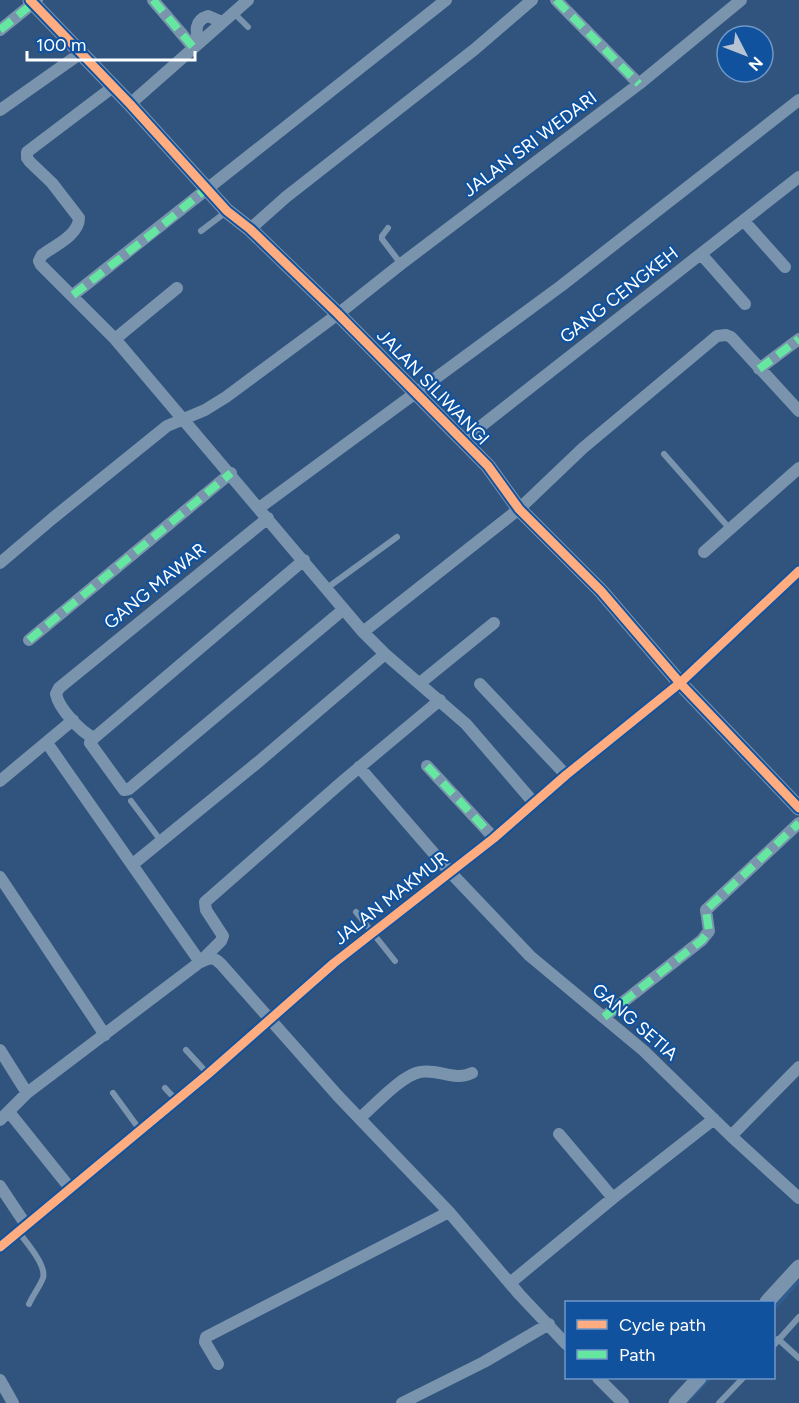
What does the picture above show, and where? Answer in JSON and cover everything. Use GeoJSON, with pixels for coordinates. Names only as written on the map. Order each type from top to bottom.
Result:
{"type":"FeatureCollection","features":[{"type":"Feature","properties":{"kind":"street"},"geometry":{"type":"LineString","coordinates":[[153,0],[196,45]]}},
{"type":"Feature","properties":{"kind":"street"},"geometry":{"type":"LineString","coordinates":[[130,104],[248,0]]}},
{"type":"Feature","properties":{"kind":"street"},"geometry":{"type":"LineString","coordinates":[[73,295],[446,0]]}},
{"type":"Feature","properties":{"kind":"street"},"geometry":{"type":"LineString","coordinates":[[250,229],[286,197],[475,49],[532,0]]}},
{"type":"Feature","properties":{"kind":"street"},"geometry":{"type":"LineString","coordinates":[[556,0],[639,84]]}},
{"type":"Feature","properties":{"kind":"street","name":"JALAN SRI WEDARI"},"geometry":{"type":"LineString","coordinates":[[0,563],[167,426],[205,410],[226,397],[339,314],[401,264],[639,84],[741,0]]}},
{"type":"Feature","properties":{"kind":"street"},"geometry":{"type":"LineString","coordinates":[[0,30],[33,1]]}},
{"type":"Feature","properties":{"kind":"street","name":"JALAN SILIWANGI"},"geometry":{"type":"LineString","coordinates":[[33,1],[227,211],[250,229],[339,314],[488,466],[519,509],[601,591],[680,683],[799,808]]}},
{"type":"Feature","properties":{"kind":"street"},"geometry":{"type":"LineString","coordinates":[[0,110],[81,53]]}},
{"type":"Feature","properties":{"kind":"street"},"geometry":{"type":"LineString","coordinates":[[113,87],[27,153],[30,162],[52,183],[79,218],[79,224],[74,232],[44,253],[39,261],[115,339],[231,473],[363,632],[466,724],[534,802]]}},
{"type":"Feature","properties":{"kind":"street"},"geometry":{"type":"LineString","coordinates":[[259,508],[561,286],[799,100]]}},
{"type":"Feature","properties":{"kind":"street","name":"GANG CENGKEH"},"geometry":{"type":"LineString","coordinates":[[462,441],[799,177]]}},
{"type":"Feature","properties":{"kind":"street"},"geometry":{"type":"LineString","coordinates":[[744,221],[785,267]]}},
{"type":"Feature","properties":{"kind":"street"},"geometry":{"type":"LineString","coordinates":[[701,254],[745,304]]}},
{"type":"Feature","properties":{"kind":"street"},"geometry":{"type":"LineString","coordinates":[[115,339],[177,288]]}},
{"type":"Feature","properties":{"kind":"street"},"geometry":{"type":"LineString","coordinates":[[363,632],[519,509],[583,448],[714,338],[722,335],[730,338],[799,411]]}},
{"type":"Feature","properties":{"kind":"street"},"geometry":{"type":"LineString","coordinates":[[759,369],[799,339]]}},
{"type":"Feature","properties":{"kind":"street"},"geometry":{"type":"LineString","coordinates":[[705,552],[799,468]]}},
{"type":"Feature","properties":{"kind":"street"},"geometry":{"type":"LineString","coordinates":[[29,640],[231,473]]}},
{"type":"Feature","properties":{"kind":"street","name":"GANG MAWAR"},"geometry":{"type":"LineString","coordinates":[[73,720],[57,697],[57,690],[64,682],[268,518]]}},
{"type":"Feature","properties":{"kind":"street"},"geometry":{"type":"LineString","coordinates":[[304,560],[94,738],[90,743],[118,783],[124,790],[129,789],[344,609]]}},
{"type":"Feature","properties":{"kind":"street","name":"JALAN MAKMUR"},"geometry":{"type":"LineString","coordinates":[[0,1247],[208,1074],[334,963],[494,838],[534,802],[680,683],[799,571]]}},
{"type":"Feature","properties":{"kind":"street"},"geometry":{"type":"LineString","coordinates":[[420,683],[494,623]]}},
{"type":"Feature","properties":{"kind":"street"},"geometry":{"type":"LineString","coordinates":[[133,864],[385,654]]}},
{"type":"Feature","properties":{"kind":"street"},"geometry":{"type":"LineString","coordinates":[[480,684],[566,776]]}},
{"type":"Feature","properties":{"kind":"street"},"geometry":{"type":"LineString","coordinates":[[70,1188],[4,1116],[27,1093],[200,962],[221,941],[223,936],[206,910],[205,902],[358,767],[440,700]]}},
{"type":"Feature","properties":{"kind":"street"},"geometry":{"type":"LineString","coordinates":[[0,781],[73,720],[83,732],[94,738]]}},
{"type":"Feature","properties":{"kind":"street"},"geometry":{"type":"LineString","coordinates":[[47,743],[200,962]]}},
{"type":"Feature","properties":{"kind":"street"},"geometry":{"type":"LineString","coordinates":[[427,766],[494,838]]}},
{"type":"Feature","properties":{"kind":"street","name":"GANG SETIA"},"geometry":{"type":"LineString","coordinates":[[358,767],[450,872],[530,956],[644,1051],[731,1136],[799,1198]]}},
{"type":"Feature","properties":{"kind":"street"},"geometry":{"type":"LineString","coordinates":[[604,1017],[702,940],[709,931],[706,910],[799,823]]}},
{"type":"Feature","properties":{"kind":"street"},"geometry":{"type":"LineString","coordinates":[[0,878],[105,1035]]}},
{"type":"Feature","properties":{"kind":"street"},"geometry":{"type":"LineString","coordinates":[[200,962],[208,958],[215,959],[449,1212],[565,1342]]}},
{"type":"Feature","properties":{"kind":"street"},"geometry":{"type":"LineString","coordinates":[[0,1050],[27,1093]]}},
{"type":"Feature","properties":{"kind":"street"},"geometry":{"type":"LineString","coordinates":[[731,1136],[799,1067]]}},
{"type":"Feature","properties":{"kind":"street"},"geometry":{"type":"LineString","coordinates":[[360,1118],[413,1074],[426,1071],[455,1077],[472,1074]]}},
{"type":"Feature","properties":{"kind":"street"},"geometry":{"type":"LineString","coordinates":[[510,1282],[714,1119]]}},
{"type":"Feature","properties":{"kind":"street"},"geometry":{"type":"LineString","coordinates":[[559,1134],[613,1198]]}},
{"type":"Feature","properties":{"kind":"street"},"geometry":{"type":"LineString","coordinates":[[0,1186],[22,1228]]}},
{"type":"Feature","properties":{"kind":"street"},"geometry":{"type":"LineString","coordinates":[[218,1364],[205,1342],[207,1337],[449,1212]]}},
{"type":"Feature","properties":{"kind":"street"},"geometry":{"type":"LineString","coordinates":[[767,1301],[799,1267]]}},
{"type":"Feature","properties":{"kind":"street"},"geometry":{"type":"LineString","coordinates":[[402,1403],[484,1362],[549,1324]]}},
{"type":"Feature","properties":{"kind":"street"},"geometry":{"type":"LineString","coordinates":[[600,1379],[623,1403]]}},
{"type":"Feature","properties":{"kind":"street"},"geometry":{"type":"LineString","coordinates":[[676,1403],[697,1379]]}},
{"type":"Feature","properties":{"kind":"street"},"geometry":{"type":"LineString","coordinates":[[0,1380],[13,1403]]}},
{"type":"Feature","properties":{"kind":"lane"},"geometry":{"type":"LineString","coordinates":[[233,12],[248,27]]}},
{"type":"Feature","properties":{"kind":"lane"},"geometry":{"type":"LineString","coordinates":[[201,231],[227,211]]}},
{"type":"Feature","properties":{"kind":"lane"},"geometry":{"type":"LineString","coordinates":[[388,228],[383,233],[382,239],[401,264]]}},
{"type":"Feature","properties":{"kind":"lane"},"geometry":{"type":"LineString","coordinates":[[664,454],[730,529]]}},
{"type":"Feature","properties":{"kind":"lane"},"geometry":{"type":"LineString","coordinates":[[327,588],[398,537]]}},
{"type":"Feature","properties":{"kind":"lane"},"geometry":{"type":"LineString","coordinates":[[131,801],[161,841]]}},
{"type":"Feature","properties":{"kind":"lane"},"geometry":{"type":"LineString","coordinates":[[356,912],[395,961]]}},
{"type":"Feature","properties":{"kind":"lane"},"geometry":{"type":"LineString","coordinates":[[186,1050],[208,1074]]}},
{"type":"Feature","properties":{"kind":"lane"},"geometry":{"type":"LineString","coordinates":[[165,1088],[176,1101]]}},
{"type":"Feature","properties":{"kind":"lane"},"geometry":{"type":"LineString","coordinates":[[113,1093],[140,1130]]}},
{"type":"Feature","properties":{"kind":"lane"},"geometry":{"type":"LineString","coordinates":[[22,1228],[44,1270],[43,1278],[29,1304]]}},
{"type":"Feature","properties":{"kind":"lane"},"geometry":{"type":"LineString","coordinates":[[799,1317],[776,1342],[799,1358]]}},
{"type":"Feature","properties":{"kind":"lane"},"geometry":{"type":"LineString","coordinates":[[719,1403],[741,1379]]}},
{"type":"Feature","properties":{"kind":"waterway"},"geometry":{"type":"LineString","coordinates":[[775,1308],[799,1281]]}},
{"type":"Feature","properties":{"kind":"waterway"},"geometry":{"type":"LineString","coordinates":[[686,1403],[709,1379]]}},
{"type":"Feature","properties":{"kind":"marked path"},"geometry":{"type":"LineString","coordinates":[[0,30],[37,0]]}},
{"type":"Feature","properties":{"kind":"marked path"},"geometry":{"type":"LineString","coordinates":[[153,0],[193,47]]}},
{"type":"Feature","properties":{"kind":"marked path"},"geometry":{"type":"LineString","coordinates":[[556,0],[639,84]]}},
{"type":"Feature","properties":{"kind":"marked path"},"geometry":{"type":"LineString","coordinates":[[73,295],[206,189]]}},
{"type":"Feature","properties":{"kind":"marked path"},"geometry":{"type":"LineString","coordinates":[[759,369],[799,339]]}},
{"type":"Feature","properties":{"kind":"marked path"},"geometry":{"type":"LineString","coordinates":[[29,640],[231,473]]}},
{"type":"Feature","properties":{"kind":"marked path"},"geometry":{"type":"LineString","coordinates":[[427,766],[494,838]]}},
{"type":"Feature","properties":{"kind":"marked path"},"geometry":{"type":"LineString","coordinates":[[604,1017],[702,940],[709,931],[706,910],[799,823]]}},
{"type":"Feature","properties":{"kind":"cycle path"},"geometry":{"type":"LineString","coordinates":[[30,0],[130,104],[227,211],[250,229],[338,314],[488,466],[519,509],[601,591],[680,683],[799,808]]}},
{"type":"Feature","properties":{"kind":"cycle path"},"geometry":{"type":"LineString","coordinates":[[0,1247],[208,1074],[334,963],[494,838],[566,775],[680,683],[799,571]]}}]}
